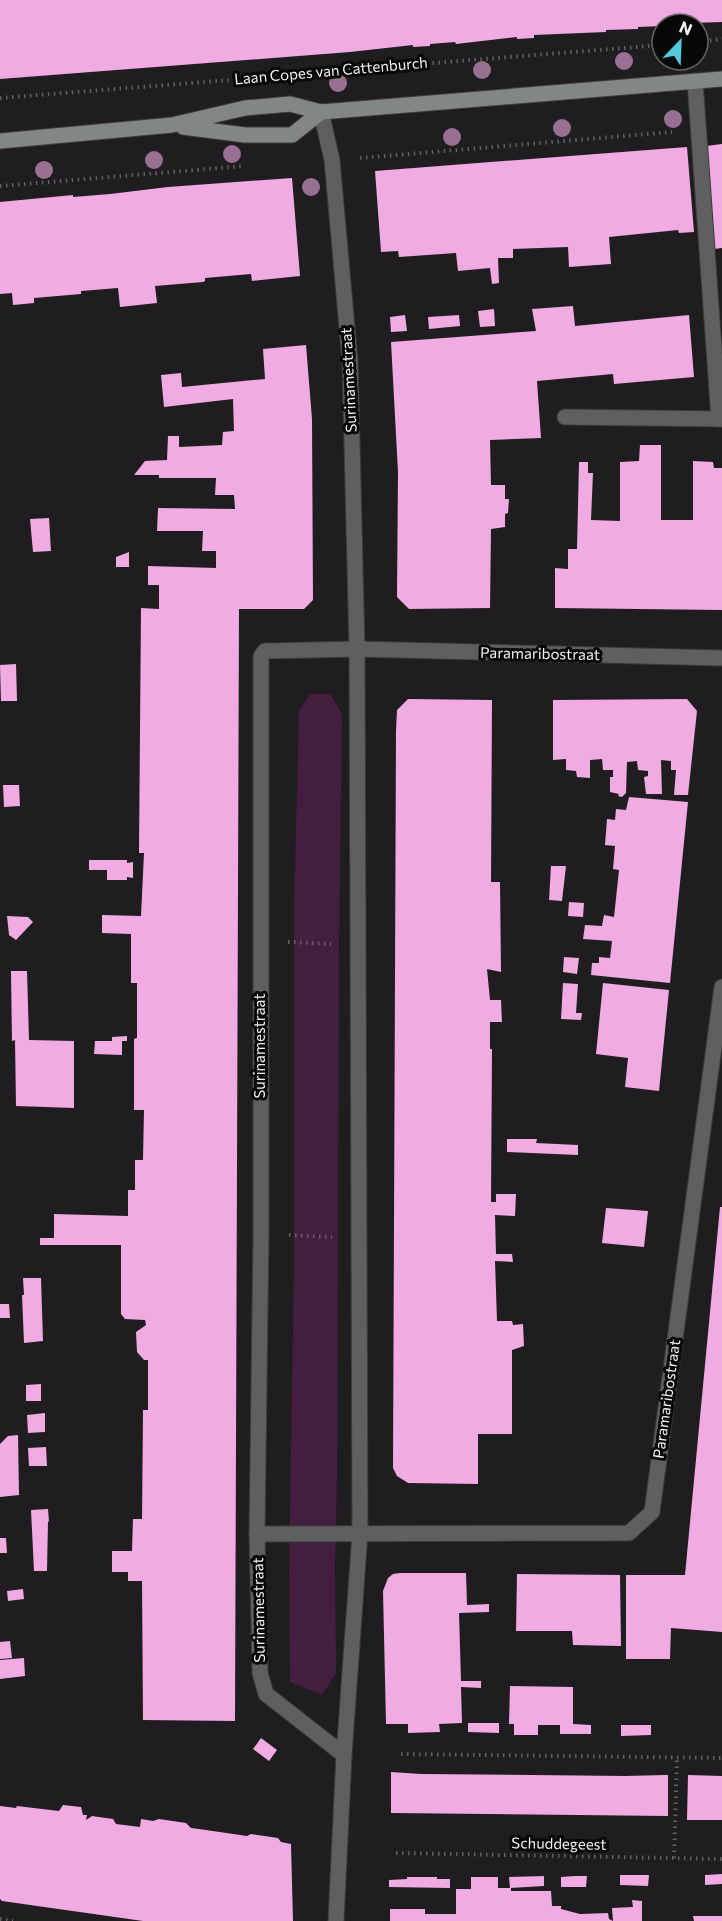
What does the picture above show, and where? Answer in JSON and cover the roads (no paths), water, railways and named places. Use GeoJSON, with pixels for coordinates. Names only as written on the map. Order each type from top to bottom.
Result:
{"type":"FeatureCollection","features":[{"type":"Feature","properties":{"kind":"main road","name":"Laan Copes van Cattenburch"},"geometry":{"type":"LineString","coordinates":[[0,141],[172,125],[245,108],[290,104],[321,112],[722,79]]}},
{"type":"Feature","properties":{"kind":"main road","name":"Laan Copes van Cattenburch"},"geometry":{"type":"LineString","coordinates":[[172,125],[245,135],[292,135],[321,112]]}},
{"type":"Feature","properties":{"kind":"street"},"geometry":{"type":"LineString","coordinates":[[565,417],[721,419],[695,81]]}},
{"type":"Feature","properties":{"kind":"street","name":"Surinamestraat"},"geometry":{"type":"LineString","coordinates":[[321,112],[332,160],[350,361],[357,650],[360,1533],[344,1755],[336,1921]]}},
{"type":"Feature","properties":{"kind":"street","name":"Surinamestraat"},"geometry":{"type":"LineString","coordinates":[[344,1755],[266,1694],[260,1673],[257,1534],[261,1234],[261,656],[265,651],[357,650]]}},
{"type":"Feature","properties":{"kind":"street","name":"Paramaribostraat"},"geometry":{"type":"LineString","coordinates":[[357,650],[722,658]]}},
{"type":"Feature","properties":{"kind":"street","name":"Paramaribostraat"},"geometry":{"type":"LineString","coordinates":[[360,1533],[629,1533],[652,1512],[722,987]]}},
{"type":"Feature","properties":{"kind":"street"},"geometry":{"type":"LineString","coordinates":[[257,1534],[360,1533]]}}]}
